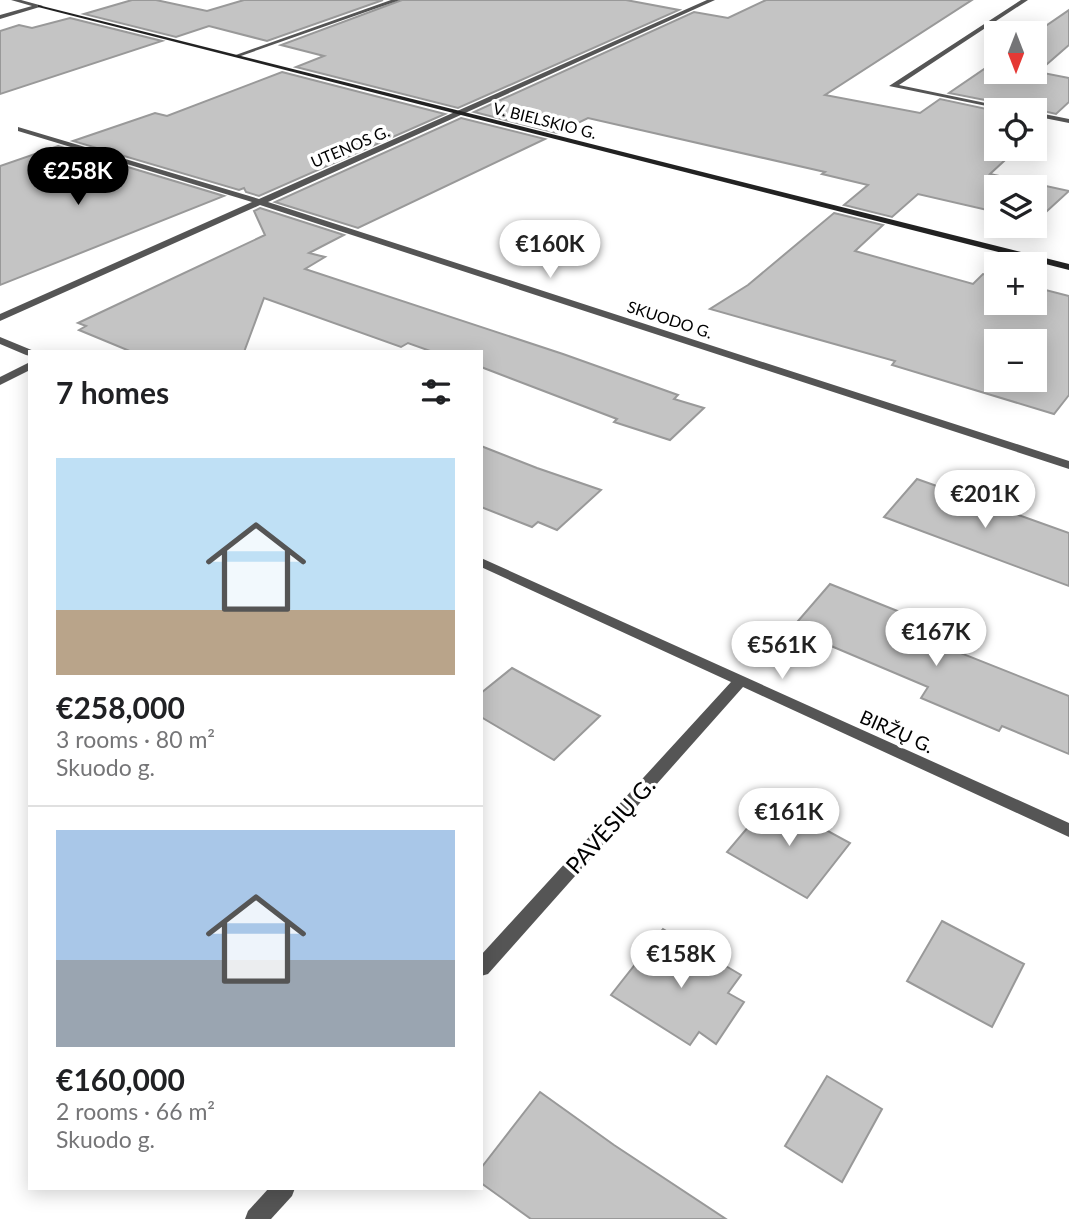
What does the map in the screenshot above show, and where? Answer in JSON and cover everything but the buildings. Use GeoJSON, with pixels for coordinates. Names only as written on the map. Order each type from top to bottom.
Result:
{"type":"FeatureCollection","features":[{"type":"Feature","properties":{"kind":"street","name":"V. BIELSKIO G."},"geometry":{"type":"LineString","coordinates":[[14,0],[1069,268]]}},
{"type":"Feature","properties":{"kind":"street"},"geometry":{"type":"LineString","coordinates":[[236,56],[397,0]]}},
{"type":"Feature","properties":{"kind":"street","name":"UTENOS G."},"geometry":{"type":"LineString","coordinates":[[0,318],[712,0]]}},
{"type":"Feature","properties":{"kind":"street"},"geometry":{"type":"LineString","coordinates":[[984,104],[893,86],[1025,0]]}},
{"type":"Feature","properties":{"kind":"street"},"geometry":{"type":"LineString","coordinates":[[0,17],[52,3]]}},
{"type":"Feature","properties":{"kind":"street"},"geometry":{"type":"LineString","coordinates":[[1047,117],[1069,121]]}},
{"type":"Feature","properties":{"kind":"street","name":"SKUODO G."},"geometry":{"type":"LineString","coordinates":[[21,129],[257,201],[1069,465]]}},
{"type":"Feature","properties":{"kind":"street"},"geometry":{"type":"LineString","coordinates":[[0,340],[28,352]]}},
{"type":"Feature","properties":{"kind":"street"},"geometry":{"type":"LineString","coordinates":[[0,382],[28,366]]}},
{"type":"Feature","properties":{"kind":"street","name":"BIRŽŲ G."},"geometry":{"type":"LineString","coordinates":[[483,563],[739,682],[1069,830]]}},
{"type":"Feature","properties":{"kind":"street","name":"PAVĖSIŲ G."},"geometry":{"type":"LineString","coordinates":[[483,966],[739,682]]}},
{"type":"Feature","properties":{"kind":"street"},"geometry":{"type":"LineString","coordinates":[[256,1219],[282,1190]]}}]}
